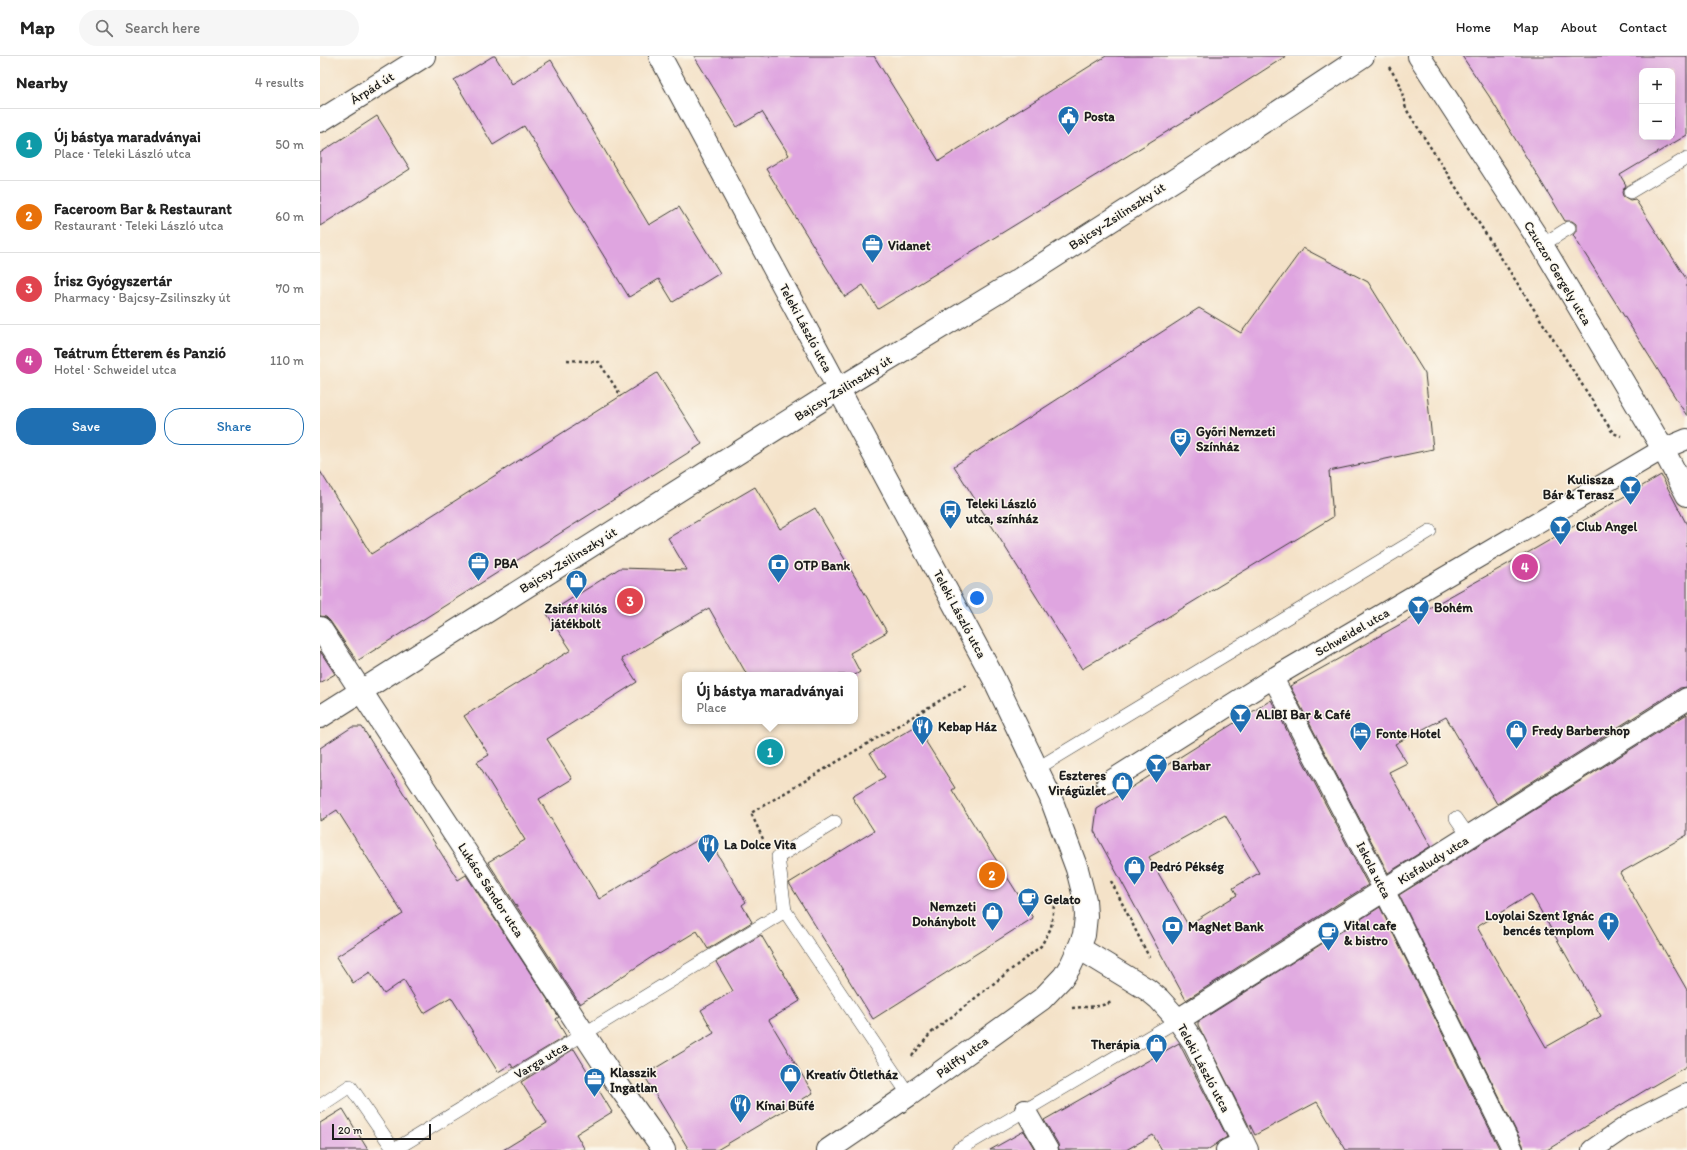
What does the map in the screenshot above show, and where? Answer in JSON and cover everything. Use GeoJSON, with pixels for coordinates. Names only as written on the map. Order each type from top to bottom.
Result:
{"type":"FeatureCollection","features":[{"type":"Feature","properties":{"kind":"street","name":"Árpád út"},"geometry":{"type":"LineString","coordinates":[[320,121],[424,56]]}},
{"type":"Feature","properties":{"kind":"street","name":"Teleki László utca"},"geometry":{"type":"LineString","coordinates":[[660,56],[990,671],[1038,768],[1063,827],[1083,885],[1086,916],[1084,935],[1079,948],[1148,990],[1160,999],[1178,1020],[1192,1041],[1239,1147]]}},
{"type":"Feature","properties":{"kind":"street","name":"Bajcsy-Zsilinszky út"},"geometry":{"type":"LineString","coordinates":[[320,717],[839,389],[1015,282],[1204,161],[1363,56]]}},
{"type":"Feature","properties":{"kind":"street","name":"Czuczor Gergely utca"},"geometry":{"type":"LineString","coordinates":[[1419,56],[1542,245],[1663,449],[1687,495]]}},
{"type":"Feature","properties":{"kind":"street","name":"Schweidel utca"},"geometry":{"type":"LineString","coordinates":[[1107,783],[1273,678],[1663,449],[1687,439]]}},
{"type":"Feature","properties":{"kind":"street","name":"Lukács Sándor utca"},"geometry":{"type":"LineString","coordinates":[[320,628],[611,1075],[664,1150]]}},
{"type":"Feature","properties":{"kind":"street","name":"Iskola utca"},"geometry":{"type":"LineString","coordinates":[[1273,678],[1384,890],[1513,1150]]}},
{"type":"Feature","properties":{"kind":"street","name":"Kisfaludy utca"},"geometry":{"type":"LineString","coordinates":[[1178,1020],[1687,700]]}},
{"type":"Feature","properties":{"kind":"street","name":"Pálffy utca"},"geometry":{"type":"LineString","coordinates":[[828,1150],[904,1088],[1042,999],[1064,976],[1079,948]]}},
{"type":"Feature","properties":{"kind":"street"},"geometry":{"type":"LineString","coordinates":[[1592,1150],[1634,1121],[1687,1094]]}},
{"type":"Feature","properties":{"kind":"street"},"geometry":{"type":"LineString","coordinates":[[1025,1110],[1048,1150]]}},
{"type":"Feature","properties":{"kind":"lane"},"geometry":{"type":"LineString","coordinates":[[1630,192],[1687,158]]}},
{"type":"Feature","properties":{"kind":"lane"},"geometry":{"type":"LineString","coordinates":[[1542,245],[1569,228]]}},
{"type":"Feature","properties":{"kind":"lane"},"geometry":{"type":"LineString","coordinates":[[1038,768],[1430,531]]}},
{"type":"Feature","properties":{"kind":"lane"},"geometry":{"type":"LineString","coordinates":[[1456,818],[1469,837]]}},
{"type":"Feature","properties":{"kind":"lane"},"geometry":{"type":"LineString","coordinates":[[835,822],[778,857],[785,911],[904,1088]]}},
{"type":"Feature","properties":{"kind":"lane","name":"Varga utca"},"geometry":{"type":"LineString","coordinates":[[320,1106],[350,1086],[394,1150],[785,911]]}},
{"type":"Feature","properties":{"kind":"lane"},"geometry":{"type":"LineString","coordinates":[[958,1150],[1178,1020]]}},
{"type":"Feature","properties":{"kind":"path"},"geometry":{"type":"LineString","coordinates":[[1386,62],[1400,84],[1406,109],[1613,433],[1663,449]]}},
{"type":"Feature","properties":{"kind":"path"},"geometry":{"type":"LineString","coordinates":[[567,360],[600,362],[621,396]]}},
{"type":"Feature","properties":{"kind":"path"},"geometry":{"type":"LineString","coordinates":[[781,880],[751,813],[990,671]]}},
{"type":"Feature","properties":{"kind":"path"},"geometry":{"type":"LineString","coordinates":[[904,1088],[916,1051],[931,1033],[1041,946],[1051,928],[1054,905]]}},
{"type":"Feature","properties":{"kind":"path"},"geometry":{"type":"LineString","coordinates":[[1088,1007],[1108,1004],[1115,1001]]}},
{"type":"Feature","properties":{"kind":"building"},"geometry":{"type":"Polygon","coordinates":[[[495,56],[512,84],[551,60],[649,225],[679,207],[720,273],[673,302],[659,279],[629,297],[524,126],[493,145],[454,80],[495,56]]]}},
{"type":"Feature","properties":{"kind":"building"},"geometry":{"type":"Polygon","coordinates":[[[694,56],[874,56],[939,161],[1106,56],[1286,56],[1199,112],[878,309],[863,285],[845,297],[766,169],[789,155],[762,112],[737,127],[694,56]]]}},
{"type":"Feature","properties":{"kind":"building"},"geometry":{"type":"Polygon","coordinates":[[[1462,56],[1687,56],[1687,135],[1620,175],[1626,185],[1622,192],[1623,196],[1630,200],[1635,199],[1687,280],[1687,416],[1573,235],[1576,231],[1576,224],[1572,221],[1565,221],[1489,96],[1462,56]]]}},
{"type":"Feature","properties":{"kind":"building"},"geometry":{"type":"Polygon","coordinates":[[[377,116],[410,169],[320,226],[320,153],[377,116]]]}},
{"type":"Feature","properties":{"kind":"building","name":"Győri Nemzeti Színház"},"geometry":{"type":"Polygon","coordinates":[[[1303,248],[1368,282],[1425,374],[1433,449],[1329,471],[1333,517],[1082,669],[954,466],[1199,308],[1241,333],[1303,248]]]}},
{"type":"Feature","properties":{"kind":"building"},"geometry":{"type":"Polygon","coordinates":[[[657,373],[702,444],[357,661],[330,621],[326,617],[320,616],[320,471],[371,554],[657,373]]]}},
{"type":"Feature","properties":{"kind":"building"},"geometry":{"type":"Polygon","coordinates":[[[1661,475],[1687,525],[1687,687],[1680,688],[1497,804],[1446,717],[1395,744],[1407,763],[1389,772],[1431,846],[1388,873],[1290,686],[1538,547],[1661,475]]]}},
{"type":"Feature","properties":{"kind":"building"},"geometry":{"type":"Polygon","coordinates":[[[755,487],[780,529],[815,508],[887,632],[850,653],[860,672],[858,673],[745,672],[709,608],[622,659],[637,682],[547,739],[572,779],[539,799],[599,899],[706,835],[746,902],[742,905],[752,922],[708,949],[697,931],[659,954],[658,953],[580,1004],[488,862],[525,840],[477,762],[489,755],[464,716],[571,650],[547,614],[620,568],[687,570],[668,538],[755,487]]]}},
{"type":"Feature","properties":{"kind":"building"},"geometry":{"type":"Polygon","coordinates":[[[320,651],[335,674],[320,683],[320,651]]]}},
{"type":"Feature","properties":{"kind":"building"},"geometry":{"type":"Polygon","coordinates":[[[1271,700],[1368,885],[1186,1000],[1094,831],[1097,809],[1271,700]],[[1225,815],[1149,857],[1188,925],[1237,895],[1233,888],[1259,873],[1225,815]]]}},
{"type":"Feature","properties":{"kind":"building"},"geometry":{"type":"Polygon","coordinates":[[[1687,714],[1687,835],[1620,873],[1687,990],[1687,1066],[1547,1150],[1524,1150],[1523,1145],[1399,895],[1687,714]],[[1531,894],[1477,927],[1546,1047],[1601,1016],[1531,894]]]}},
{"type":"Feature","properties":{"kind":"building"},"geometry":{"type":"Polygon","coordinates":[[[916,726],[955,788],[952,790],[1033,918],[873,1019],[789,883],[874,831],[852,797],[885,777],[870,753],[916,726]]]}},
{"type":"Feature","properties":{"kind":"building"},"geometry":{"type":"Polygon","coordinates":[[[352,727],[362,727],[458,880],[466,875],[559,1017],[556,1019],[566,1036],[513,1068],[511,1064],[498,1072],[451,997],[424,1013],[404,980],[384,994],[370,972],[353,983],[336,957],[403,914],[337,810],[320,821],[320,748],[352,727]]]}},
{"type":"Feature","properties":{"kind":"building"},"geometry":{"type":"Polygon","coordinates":[[[1380,907],[1500,1150],[1346,1150],[1317,1102],[1255,1135],[1198,1025],[1198,1022],[1380,907]]]}},
{"type":"Feature","properties":{"kind":"building"},"geometry":{"type":"Polygon","coordinates":[[[761,935],[800,1001],[769,1020],[813,1093],[717,1150],[689,1150],[644,1075],[714,1033],[701,1010],[733,991],[716,962],[761,935]]]}},
{"type":"Feature","properties":{"kind":"building"},"geometry":{"type":"Polygon","coordinates":[[[1179,1043],[1227,1137],[1207,1150],[1162,1150],[1153,1135],[1126,1150],[1059,1150],[1058,1144],[1044,1120],[1179,1043]]]}},
{"type":"Feature","properties":{"kind":"building"},"geometry":{"type":"Polygon","coordinates":[[[574,1049],[612,1112],[576,1134],[585,1150],[503,1150],[547,1123],[521,1082],[574,1049]]]}},
{"type":"Feature","properties":{"kind":"building"},"geometry":{"type":"Polygon","coordinates":[[[343,1109],[368,1150],[320,1150],[320,1123],[343,1109]]]}},
{"type":"Feature","properties":{"kind":"building"},"geometry":{"type":"Polygon","coordinates":[[[1024,1131],[1035,1150],[990,1150],[1024,1131]]]}},
{"type":"Feature","properties":{"kind":"place","name":"Posta"},"geometry":{"type":"Point","coordinates":[1069,136]}},
{"type":"Feature","properties":{"kind":"place","name":"Vidanet"},"geometry":{"type":"Point","coordinates":[873,264]}},
{"type":"Feature","properties":{"kind":"place","name":"Győri Nemzeti Színház"},"geometry":{"type":"Point","coordinates":[1181,458]}},
{"type":"Feature","properties":{"kind":"place","name":"Kulissza Bár & Terasz"},"geometry":{"type":"Point","coordinates":[1630,506]}},
{"type":"Feature","properties":{"kind":"place","name":"Teleki László utca, színház"},"geometry":{"type":"Point","coordinates":[950,530]}},
{"type":"Feature","properties":{"kind":"place","name":"Club Angel"},"geometry":{"type":"Point","coordinates":[1560,546]}},
{"type":"Feature","properties":{"kind":"place","name":"Teátrum Étterem és Panzió"},"geometry":{"type":"Point","coordinates":[1525,567]}},
{"type":"Feature","properties":{"kind":"place","name":"PBA"},"geometry":{"type":"Point","coordinates":[478,582]}},
{"type":"Feature","properties":{"kind":"place","name":"OTP Bank"},"geometry":{"type":"Point","coordinates":[778,584]}},
{"type":"Feature","properties":{"kind":"place","name":"Zsiráf kilós játékbolt"},"geometry":{"type":"Point","coordinates":[576,600]}},
{"type":"Feature","properties":{"kind":"place","name":"Írisz Gyógyszertár"},"geometry":{"type":"Point","coordinates":[630,601]}},
{"type":"Feature","properties":{"kind":"place","name":"Bohém"},"geometry":{"type":"Point","coordinates":[1419,626]}},
{"type":"Feature","properties":{"kind":"place","name":"ALIBI Bar & Café"},"geometry":{"type":"Point","coordinates":[1241,734]}},
{"type":"Feature","properties":{"kind":"place","name":"Kebap Ház"},"geometry":{"type":"Point","coordinates":[922,746]}},
{"type":"Feature","properties":{"kind":"place","name":"Fredy Barbershop"},"geometry":{"type":"Point","coordinates":[1516,750]}},
{"type":"Feature","properties":{"kind":"place","name":"Új bástya maradványai"},"geometry":{"type":"Point","coordinates":[770,752]}},
{"type":"Feature","properties":{"kind":"place","name":"Fonte Hotel"},"geometry":{"type":"Point","coordinates":[1361,752]}},
{"type":"Feature","properties":{"kind":"place","name":"Barbar"},"geometry":{"type":"Point","coordinates":[1156,784]}},
{"type":"Feature","properties":{"kind":"place","name":"Eszteres Virágüzlet"},"geometry":{"type":"Point","coordinates":[1122,802]}},
{"type":"Feature","properties":{"kind":"place","name":"La Dolce Vita"},"geometry":{"type":"Point","coordinates":[709,864]}},
{"type":"Feature","properties":{"kind":"place","name":"Faceroom Bar & Restaurant"},"geometry":{"type":"Point","coordinates":[992,875]}},
{"type":"Feature","properties":{"kind":"place","name":"Pedró Pékség"},"geometry":{"type":"Point","coordinates":[1134,886]}},
{"type":"Feature","properties":{"kind":"place","name":"Gelato"},"geometry":{"type":"Point","coordinates":[1028,918]}},
{"type":"Feature","properties":{"kind":"place","name":"Nemzeti Dohánybolt"},"geometry":{"type":"Point","coordinates":[992,932]}},
{"type":"Feature","properties":{"kind":"place","name":"Loyolai Szent Ignác bencés templom"},"geometry":{"type":"Point","coordinates":[1609,942]}},
{"type":"Feature","properties":{"kind":"place","name":"MagNet Bank"},"geometry":{"type":"Point","coordinates":[1172,946]}},
{"type":"Feature","properties":{"kind":"place","name":"Vital cafe & bistro"},"geometry":{"type":"Point","coordinates":[1329,952]}},
{"type":"Feature","properties":{"kind":"place","name":"Therápia"},"geometry":{"type":"Point","coordinates":[1156,1064]}},
{"type":"Feature","properties":{"kind":"place","name":"Kreatív Ötletház"},"geometry":{"type":"Point","coordinates":[791,1094]}},
{"type":"Feature","properties":{"kind":"place","name":"Klasszik Ingatlan"},"geometry":{"type":"Point","coordinates":[594,1098]}},
{"type":"Feature","properties":{"kind":"place","name":"Kínai Büfé"},"geometry":{"type":"Point","coordinates":[741,1124]}}]}
